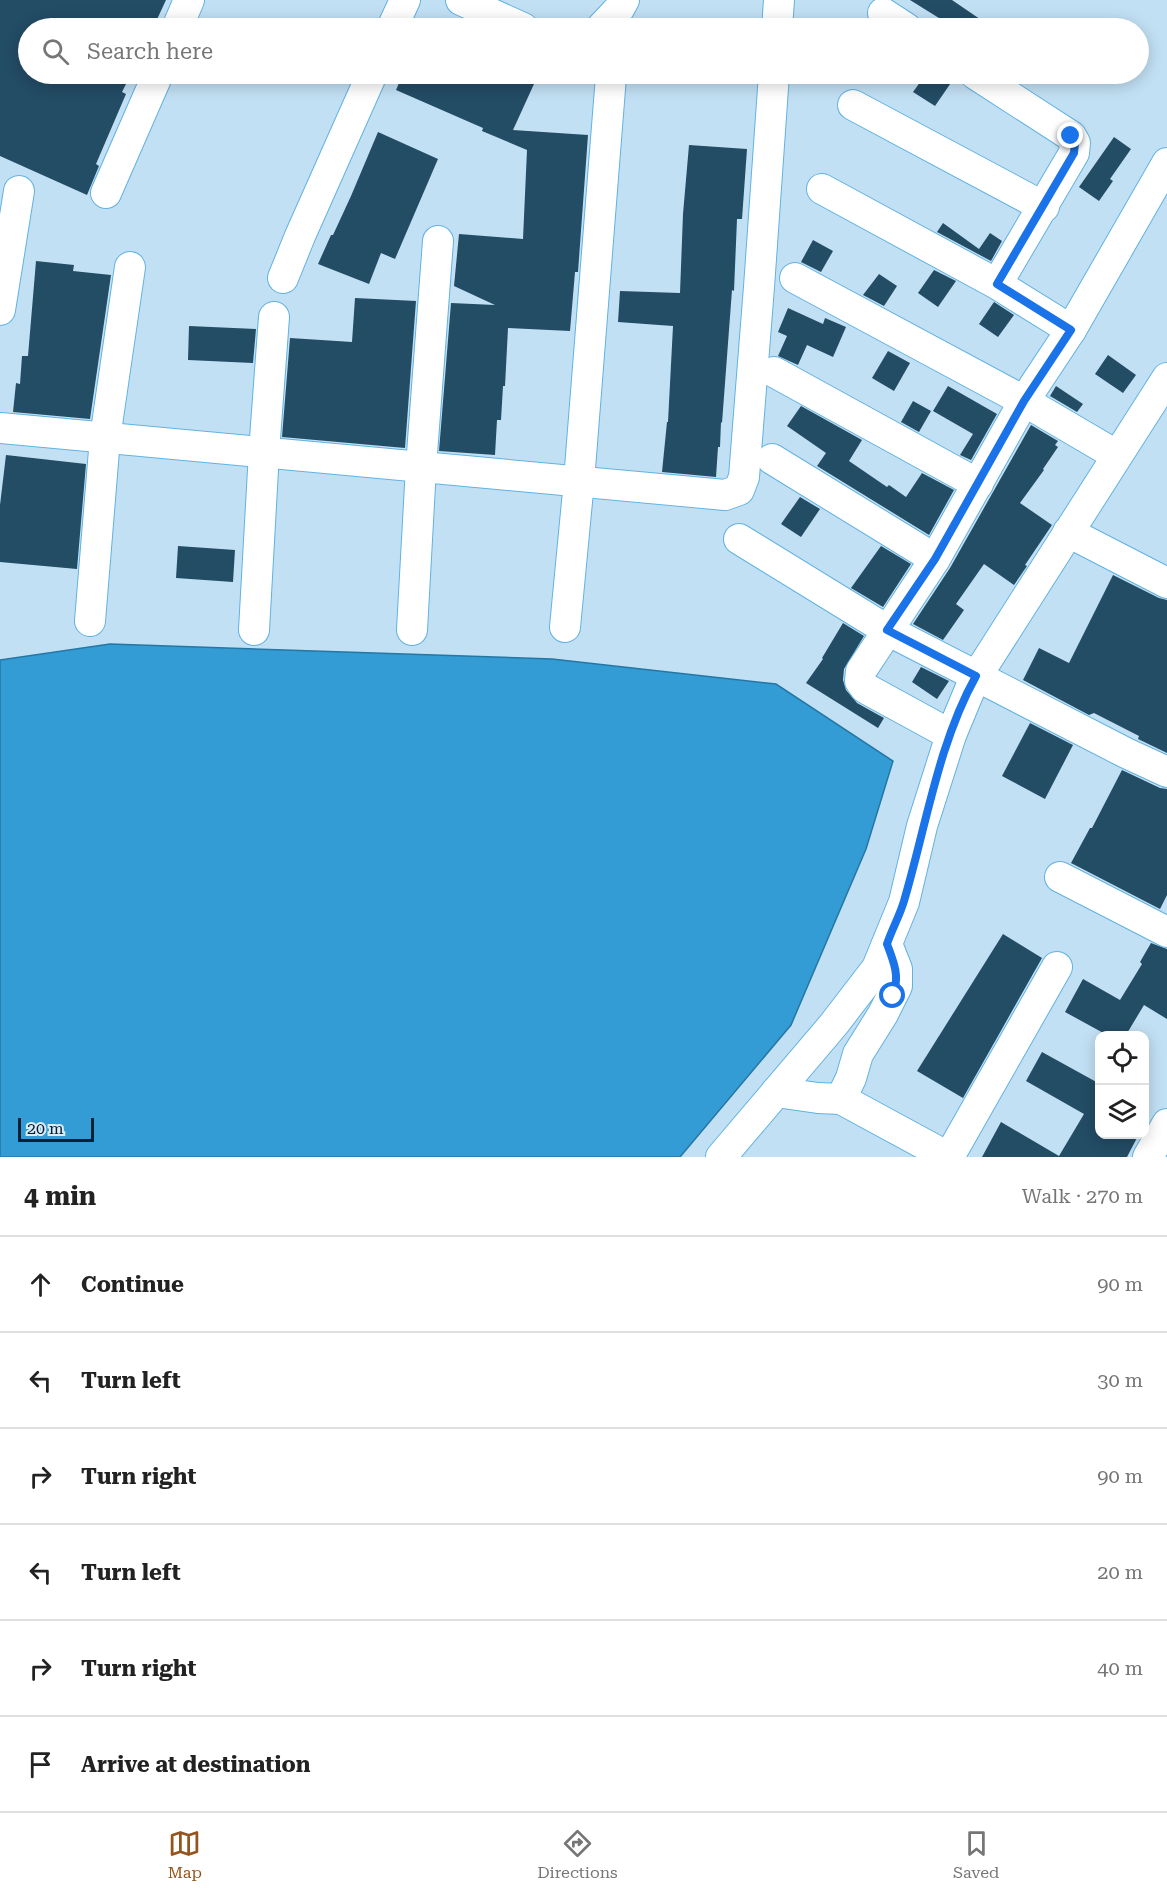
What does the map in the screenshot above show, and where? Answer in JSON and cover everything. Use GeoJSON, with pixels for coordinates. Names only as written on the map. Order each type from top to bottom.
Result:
{"type":"FeatureCollection","features":[{"type":"Feature","properties":{"kind":"street"},"geometry":{"type":"LineString","coordinates":[[181,18],[189,0]]}},
{"type":"Feature","properties":{"kind":"street"},"geometry":{"type":"LineString","coordinates":[[397,18],[405,0]]}},
{"type":"Feature","properties":{"kind":"street"},"geometry":{"type":"LineString","coordinates":[[461,0],[501,18]]}},
{"type":"Feature","properties":{"kind":"street"},"geometry":{"type":"LineString","coordinates":[[611,18],[620,9],[624,0]]}},
{"type":"Feature","properties":{"kind":"street"},"geometry":{"type":"LineString","coordinates":[[778,18],[779,0]]}},
{"type":"Feature","properties":{"kind":"street"},"geometry":{"type":"LineString","coordinates":[[106,193],[154,84]]}},
{"type":"Feature","properties":{"kind":"street"},"geometry":{"type":"LineString","coordinates":[[283,278],[368,84]]}},
{"type":"Feature","properties":{"kind":"street"},"geometry":{"type":"LineString","coordinates":[[565,627],[610,84]]}},
{"type":"Feature","properties":{"kind":"street"},"geometry":{"type":"LineString","coordinates":[[0,428],[725,495],[738,490],[744,477],[773,84]]}},
{"type":"Feature","properties":{"kind":"street"},"geometry":{"type":"LineString","coordinates":[[990,84],[1071,136],[1075,143],[1074,153],[997,284]]}},
{"type":"Feature","properties":{"kind":"street"},"geometry":{"type":"LineString","coordinates":[[854,105],[1044,207]]}},
{"type":"Feature","properties":{"kind":"street"},"geometry":{"type":"LineString","coordinates":[[951,735],[865,688],[860,681],[861,671],[935,559],[1024,401],[1071,330],[1167,163]]}},
{"type":"Feature","properties":{"kind":"street"},"geometry":{"type":"LineString","coordinates":[[822,189],[997,284],[1071,330]]}},
{"type":"Feature","properties":{"kind":"street"},"geometry":{"type":"LineString","coordinates":[[0,309],[19,191]]}},
{"type":"Feature","properties":{"kind":"street"},"geometry":{"type":"LineString","coordinates":[[412,630],[421,467],[438,241]]}},
{"type":"Feature","properties":{"kind":"street"},"geometry":{"type":"LineString","coordinates":[[90,621],[105,438],[130,267]]}},
{"type":"Feature","properties":{"kind":"street"},"geometry":{"type":"LineString","coordinates":[[795,278],[1024,401],[1116,455]]}},
{"type":"Feature","properties":{"kind":"street"},"geometry":{"type":"LineString","coordinates":[[254,630],[274,317]]}},
{"type":"Feature","properties":{"kind":"street"},"geometry":{"type":"LineString","coordinates":[[774,372],[978,484]]}},
{"type":"Feature","properties":{"kind":"street"},"geometry":{"type":"LineString","coordinates":[[721,1157],[834,1024],[877,968],[904,902],[922,826],[951,735],[976,676],[1116,455],[1166,381]]}},
{"type":"Feature","properties":{"kind":"street"},"geometry":{"type":"LineString","coordinates":[[772,459],[935,559]]}},
{"type":"Feature","properties":{"kind":"street"},"geometry":{"type":"LineString","coordinates":[[1068,532],[1167,583]]}},
{"type":"Feature","properties":{"kind":"street"},"geometry":{"type":"LineString","coordinates":[[739,539],[887,630],[1167,772]]}},
{"type":"Feature","properties":{"kind":"street"},"geometry":{"type":"LineString","coordinates":[[1060,877],[1167,932]]}},
{"type":"Feature","properties":{"kind":"street"},"geometry":{"type":"LineString","coordinates":[[841,1099],[852,1078],[858,1054],[897,986],[897,969],[887,944]]}},
{"type":"Feature","properties":{"kind":"street"},"geometry":{"type":"LineString","coordinates":[[776,1092],[841,1099],[949,1157],[1057,967]]}},
{"type":"Feature","properties":{"kind":"street"},"geometry":{"type":"LineString","coordinates":[[1148,1157],[1167,1125]]}},
{"type":"Feature","properties":{"kind":"water"},"geometry":{"type":"Polygon","coordinates":[[[110,644],[552,659],[776,684],[893,761],[866,849],[791,1025],[680,1157],[0,1157],[0,660],[110,644]]]}},
{"type":"Feature","properties":{"kind":"building"},"geometry":{"type":"Polygon","coordinates":[[[0,0],[166,0],[158,18],[18,18],[18,84],[126,84],[122,92],[126,94],[96,164],[99,166],[87,195],[0,156],[0,0]]]}},
{"type":"Feature","properties":{"kind":"building"},"geometry":{"type":"Polygon","coordinates":[[[910,0],[952,0],[978,18],[939,18],[910,0]]]}},
{"type":"Feature","properties":{"kind":"building"},"geometry":{"type":"Polygon","coordinates":[[[399,84],[534,84],[513,130],[588,135],[578,272],[575,272],[570,331],[508,328],[505,386],[503,386],[501,420],[497,420],[495,455],[439,451],[451,303],[495,305],[454,286],[459,234],[523,239],[527,150],[396,90],[399,84]]]}},
{"type":"Feature","properties":{"kind":"building"},"geometry":{"type":"Polygon","coordinates":[[[919,84],[950,84],[935,106],[913,92],[919,84]]]}},
{"type":"Feature","properties":{"kind":"building"},"geometry":{"type":"Polygon","coordinates":[[[378,132],[438,159],[395,259],[381,253],[369,284],[318,264],[351,196],[378,132]]]}},
{"type":"Feature","properties":{"kind":"building"},"geometry":{"type":"Polygon","coordinates":[[[1114,137],[1131,149],[1110,179],[1113,181],[1099,201],[1079,187],[1114,137]]]}},
{"type":"Feature","properties":{"kind":"building"},"geometry":{"type":"Polygon","coordinates":[[[689,145],[747,149],[742,219],[737,219],[734,291],[732,290],[716,477],[662,472],[668,422],[673,326],[618,322],[620,291],[680,293],[683,214],[689,145]]]}},
{"type":"Feature","properties":{"kind":"building"},"geometry":{"type":"Polygon","coordinates":[[[943,223],[979,249],[990,233],[1002,241],[991,261],[937,232],[943,223]]]}},
{"type":"Feature","properties":{"kind":"building"},"geometry":{"type":"Polygon","coordinates":[[[813,240],[833,251],[821,272],[801,262],[813,240]]]}},
{"type":"Feature","properties":{"kind":"building"},"geometry":{"type":"Polygon","coordinates":[[[36,261],[74,265],[73,271],[111,275],[90,419],[13,412],[16,383],[20,384],[22,356],[28,356],[36,261]]]}},
{"type":"Feature","properties":{"kind":"building"},"geometry":{"type":"Polygon","coordinates":[[[934,270],[956,281],[938,307],[918,293],[934,270]]]}},
{"type":"Feature","properties":{"kind":"building"},"geometry":{"type":"Polygon","coordinates":[[[879,274],[897,286],[884,306],[863,295],[879,274]]]}},
{"type":"Feature","properties":{"kind":"building"},"geometry":{"type":"Polygon","coordinates":[[[355,298],[416,301],[405,448],[282,437],[290,338],[352,342],[355,298]]]}},
{"type":"Feature","properties":{"kind":"building"},"geometry":{"type":"Polygon","coordinates":[[[994,302],[1014,315],[998,337],[979,324],[994,302]]]}},
{"type":"Feature","properties":{"kind":"building"},"geometry":{"type":"Polygon","coordinates":[[[788,308],[823,324],[825,318],[846,327],[833,357],[807,345],[798,365],[778,356],[787,336],[778,332],[788,308]]]}},
{"type":"Feature","properties":{"kind":"building"},"geometry":{"type":"Polygon","coordinates":[[[189,326],[256,329],[253,363],[188,360],[189,326]]]}},
{"type":"Feature","properties":{"kind":"building"},"geometry":{"type":"Polygon","coordinates":[[[888,351],[910,363],[894,391],[872,378],[888,351]]]}},
{"type":"Feature","properties":{"kind":"building"},"geometry":{"type":"Polygon","coordinates":[[[1108,355],[1136,375],[1123,393],[1095,374],[1108,355]]]}},
{"type":"Feature","properties":{"kind":"building"},"geometry":{"type":"Polygon","coordinates":[[[948,386],[997,414],[971,460],[960,455],[973,434],[933,411],[948,386]]]}},
{"type":"Feature","properties":{"kind":"building"},"geometry":{"type":"Polygon","coordinates":[[[1056,386],[1083,404],[1077,412],[1050,396],[1056,386]]]}},
{"type":"Feature","properties":{"kind":"building"},"geometry":{"type":"Polygon","coordinates":[[[913,401],[931,411],[919,432],[901,422],[913,401]]]}},
{"type":"Feature","properties":{"kind":"building"},"geometry":{"type":"Polygon","coordinates":[[[801,406],[862,440],[849,461],[887,487],[889,485],[906,497],[922,473],[954,490],[929,535],[817,466],[826,453],[787,426],[801,406]]]}},
{"type":"Feature","properties":{"kind":"building"},"geometry":{"type":"Polygon","coordinates":[[[1031,425],[1058,441],[1055,445],[1058,447],[1020,503],[1052,525],[1014,585],[984,564],[956,604],[964,610],[943,640],[913,624],[950,568],[1031,425]]]}},
{"type":"Feature","properties":{"kind":"building"},"geometry":{"type":"Polygon","coordinates":[[[6,455],[86,464],[77,569],[0,562],[0,505],[6,455]]]}},
{"type":"Feature","properties":{"kind":"building"},"geometry":{"type":"Polygon","coordinates":[[[800,497],[820,509],[801,537],[781,524],[800,497]]]}},
{"type":"Feature","properties":{"kind":"building"},"geometry":{"type":"Polygon","coordinates":[[[178,546],[235,550],[233,582],[176,578],[178,546]]]}},
{"type":"Feature","properties":{"kind":"building"},"geometry":{"type":"Polygon","coordinates":[[[881,546],[911,564],[883,607],[851,588],[881,546]]]}},
{"type":"Feature","properties":{"kind":"building"},"geometry":{"type":"Polygon","coordinates":[[[1113,575],[1167,600],[1167,753],[1094,713],[1089,715],[1023,680],[1039,648],[1069,663],[1113,575]]]}},
{"type":"Feature","properties":{"kind":"building"},"geometry":{"type":"Polygon","coordinates":[[[843,623],[864,636],[844,669],[843,680],[846,690],[857,703],[884,718],[878,728],[806,683],[823,659],[843,623]]]}},
{"type":"Feature","properties":{"kind":"building"},"geometry":{"type":"Polygon","coordinates":[[[921,667],[949,681],[937,699],[912,682],[921,667]]]}},
{"type":"Feature","properties":{"kind":"building"},"geometry":{"type":"Polygon","coordinates":[[[1030,723],[1073,745],[1045,799],[1002,776],[1030,723]]]}},
{"type":"Feature","properties":{"kind":"building"},"geometry":{"type":"Polygon","coordinates":[[[1122,770],[1160,788],[1167,789],[1167,895],[1160,909],[1071,863],[1122,770]]]}},
{"type":"Feature","properties":{"kind":"building"},"geometry":{"type":"Polygon","coordinates":[[[1003,934],[1042,958],[963,1098],[917,1071],[1003,934]]]}},
{"type":"Feature","properties":{"kind":"building"},"geometry":{"type":"Polygon","coordinates":[[[1151,943],[1167,949],[1167,1019],[1144,1005],[1128,1031],[1100,1031],[1065,1012],[1083,979],[1120,1000],[1142,964],[1140,962],[1151,943]]]}},
{"type":"Feature","properties":{"kind":"building"},"geometry":{"type":"Polygon","coordinates":[[[1042,1052],[1095,1081],[1095,1139],[1136,1139],[1127,1157],[982,1157],[1001,1122],[1059,1156],[1084,1114],[1026,1081],[1042,1052]]]}},
{"type":"Feature","properties":{"kind":"route"},"geometry":{"type":"LineString","coordinates":[[893,996],[897,986],[897,969],[887,944],[904,902],[922,826],[951,735],[976,676],[887,630],[935,559],[1024,401],[1071,330],[997,284],[1074,153],[1075,143],[1071,136]]}}]}
